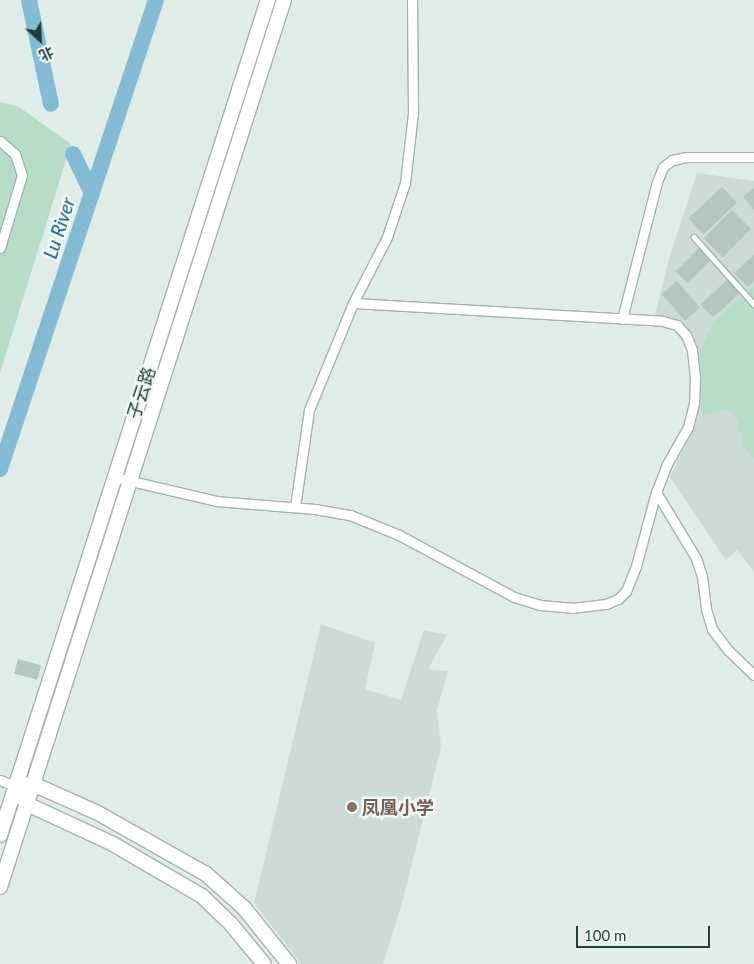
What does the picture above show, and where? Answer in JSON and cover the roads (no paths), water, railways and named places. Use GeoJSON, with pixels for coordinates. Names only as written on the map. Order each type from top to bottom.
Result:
{"type":"FeatureCollection","features":[{"type":"Feature","properties":{"kind":"main road","name":"子云路"},"geometry":{"type":"LineString","coordinates":[[0,835],[268,0]]}},
{"type":"Feature","properties":{"kind":"main road","name":"子云路"},"geometry":{"type":"LineString","coordinates":[[0,887],[284,0]]}},
{"type":"Feature","properties":{"kind":"main road"},"geometry":{"type":"LineString","coordinates":[[264,964],[221,914],[190,888],[87,830],[27,804],[15,786],[33,784],[96,812],[206,874],[244,908],[289,964]]}},
{"type":"Feature","properties":{"kind":"street"},"geometry":{"type":"LineString","coordinates":[[295,507],[309,410],[353,302],[387,237],[406,182],[413,113],[412,0]]}},
{"type":"Feature","properties":{"kind":"street"},"geometry":{"type":"LineString","coordinates":[[0,140],[15,154],[22,175],[0,248]]}},
{"type":"Feature","properties":{"kind":"street"},"geometry":{"type":"LineString","coordinates":[[622,319],[656,182],[663,167],[672,160],[686,157],[754,156]]}},
{"type":"Feature","properties":{"kind":"street"},"geometry":{"type":"LineString","coordinates":[[114,477],[216,501],[335,512],[373,523],[502,592],[527,602],[555,607],[583,608],[612,602],[622,595],[629,586],[656,492],[667,464],[686,432],[692,417],[695,390],[692,350],[686,335],[677,325],[662,321],[353,302]]}},
{"type":"Feature","properties":{"kind":"street"},"geometry":{"type":"LineString","coordinates":[[656,492],[696,558],[702,576],[706,610],[712,629],[728,650],[754,675]]}},
{"type":"Feature","properties":{"kind":"street"},"geometry":{"type":"LineString","coordinates":[[0,780],[15,786]]}},
{"type":"Feature","properties":{"kind":"lane"},"geometry":{"type":"LineString","coordinates":[[694,237],[754,304]]}},
{"type":"Feature","properties":{"kind":"waterway"},"geometry":{"type":"LineString","coordinates":[[29,0],[51,104]]}},
{"type":"Feature","properties":{"kind":"waterway","name":"Lu River"},"geometry":{"type":"LineString","coordinates":[[0,469],[156,0]]}},
{"type":"Feature","properties":{"kind":"waterway"},"geometry":{"type":"LineString","coordinates":[[73,154],[92,193]]}},
{"type":"Feature","properties":{"kind":"place","name":"凤凰小学"},"geometry":{"type":"Point","coordinates":[352,807]}}]}
